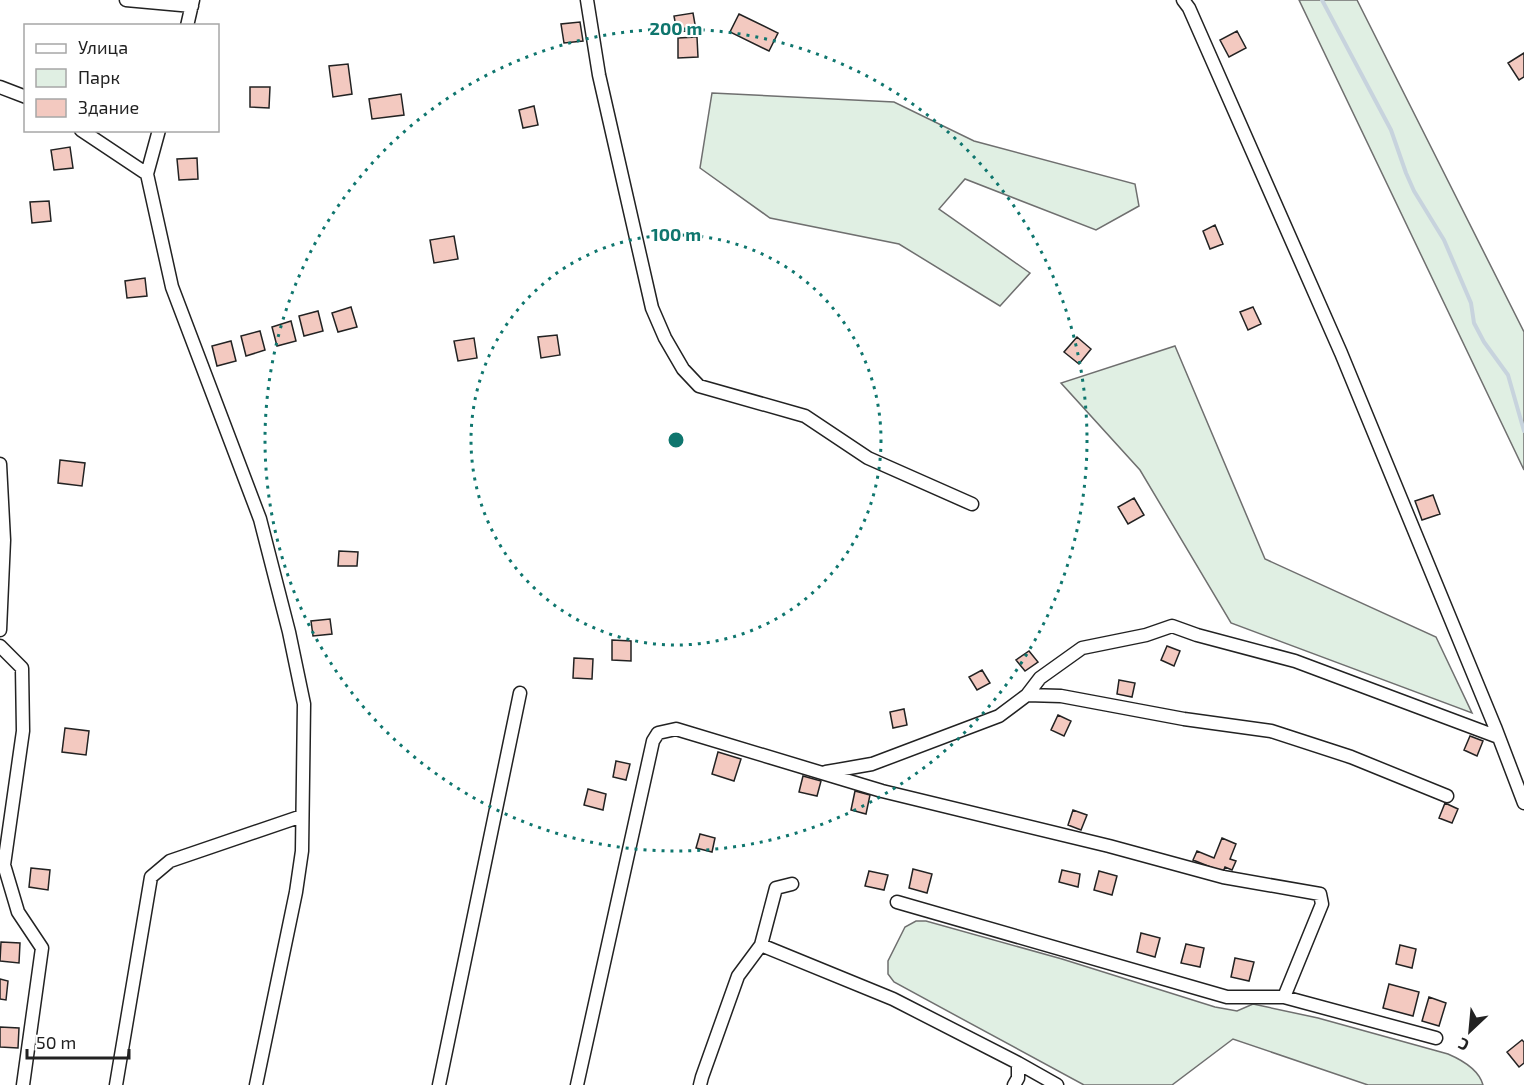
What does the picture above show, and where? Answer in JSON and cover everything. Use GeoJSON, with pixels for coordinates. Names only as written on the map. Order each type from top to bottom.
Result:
{"type":"FeatureCollection","features":[{"type":"Feature","properties":{"kind":"street"},"geometry":{"type":"LineString","coordinates":[[126,0],[193,3],[188,24]]}},
{"type":"Feature","properties":{"kind":"street"},"geometry":{"type":"LineString","coordinates":[[586,0],[599,75],[652,308],[665,338],[683,369],[699,386],[805,416],[868,458],[972,504]]}},
{"type":"Feature","properties":{"kind":"street"},"geometry":{"type":"LineString","coordinates":[[1183,0],[1189,8],[1341,352],[1524,803]]}},
{"type":"Feature","properties":{"kind":"street"},"geometry":{"type":"LineString","coordinates":[[0,87],[24,96]]}},
{"type":"Feature","properties":{"kind":"street"},"geometry":{"type":"LineString","coordinates":[[84,132],[147,174]]}},
{"type":"Feature","properties":{"kind":"street"},"geometry":{"type":"LineString","coordinates":[[158,132],[147,174],[172,287],[260,519],[289,632],[304,704],[302,851],[296,892],[256,1085]]}},
{"type":"Feature","properties":{"kind":"street"},"geometry":{"type":"LineString","coordinates":[[0,464],[4,540],[0,630]]}},
{"type":"Feature","properties":{"kind":"street"},"geometry":{"type":"LineString","coordinates":[[823,772],[872,764],[999,716],[1027,694],[1040,678],[1082,648],[1146,635],[1172,626],[1197,635],[1295,661],[1498,737]]}},
{"type":"Feature","properties":{"kind":"street"},"geometry":{"type":"LineString","coordinates":[[0,646],[22,668],[23,731],[4,865],[18,912],[42,948],[23,1085]]}},
{"type":"Feature","properties":{"kind":"street"},"geometry":{"type":"LineString","coordinates":[[439,1085],[520,693]]}},
{"type":"Feature","properties":{"kind":"street"},"geometry":{"type":"LineString","coordinates":[[1027,694],[1061,696],[1184,719],[1271,731],[1351,757],[1447,796]]}},
{"type":"Feature","properties":{"kind":"street"},"geometry":{"type":"LineString","coordinates":[[577,1085],[654,741],[658,733],[676,729],[882,791],[1109,846],[1223,877],[1320,894],[1322,904],[1284,997]]}},
{"type":"Feature","properties":{"kind":"street"},"geometry":{"type":"LineString","coordinates":[[116,1085],[151,877],[170,861],[302,816]]}},
{"type":"Feature","properties":{"kind":"street"},"geometry":{"type":"LineString","coordinates":[[700,1085],[738,976],[761,945],[776,888],[792,884]]}},
{"type":"Feature","properties":{"kind":"street"},"geometry":{"type":"LineString","coordinates":[[897,902],[1227,997],[1284,997],[1436,1038]]}},
{"type":"Feature","properties":{"kind":"street"},"geometry":{"type":"LineString","coordinates":[[761,945],[892,999],[1057,1085]]}},
{"type":"Feature","properties":{"kind":"street"},"geometry":{"type":"LineString","coordinates":[[1014,1085],[1018,1078],[1018,1063]]}},
{"type":"Feature","properties":{"kind":"green space"},"geometry":{"type":"Polygon","coordinates":[[[1299,0],[1357,0],[1524,332],[1524,470],[1299,0]]]}},
{"type":"Feature","properties":{"kind":"green space"},"geometry":{"type":"Polygon","coordinates":[[[712,93],[894,102],[974,141],[1135,184],[1139,206],[1096,230],[965,179],[939,209],[1030,273],[1000,306],[899,244],[770,218],[700,168],[712,93]]]}},
{"type":"Feature","properties":{"kind":"green space"},"geometry":{"type":"Polygon","coordinates":[[[1175,346],[1265,559],[1436,637],[1472,713],[1231,623],[1140,470],[1061,383],[1175,346]]]}},
{"type":"Feature","properties":{"kind":"green space"},"geometry":{"type":"Polygon","coordinates":[[[916,921],[926,921],[1062,959],[1215,1007],[1237,1011],[1253,1004],[1318,1018],[1448,1054],[1474,1070],[1483,1085],[1368,1085],[1233,1039],[1172,1085],[1084,1085],[894,982],[888,974],[888,961],[905,927],[916,921]]]}},
{"type":"Feature","properties":{"kind":"building"},"geometry":{"type":"Polygon","coordinates":[[[693,13],[696,30],[677,32],[674,16],[693,13]]]}},
{"type":"Feature","properties":{"kind":"building"},"geometry":{"type":"Polygon","coordinates":[[[739,14],[778,33],[769,51],[730,32],[739,14]]]}},
{"type":"Feature","properties":{"kind":"building"},"geometry":{"type":"Polygon","coordinates":[[[580,22],[583,41],[564,43],[561,24],[580,22]]]}},
{"type":"Feature","properties":{"kind":"building"},"geometry":{"type":"Polygon","coordinates":[[[1237,31],[1246,48],[1229,57],[1220,40],[1237,31]]]}},
{"type":"Feature","properties":{"kind":"building"},"geometry":{"type":"Polygon","coordinates":[[[697,37],[698,57],[678,58],[678,38],[697,37]]]}},
{"type":"Feature","properties":{"kind":"building"},"geometry":{"type":"Polygon","coordinates":[[[1524,53],[1524,77],[1519,80],[1508,63],[1524,53]]]}},
{"type":"Feature","properties":{"kind":"building"},"geometry":{"type":"Polygon","coordinates":[[[348,64],[352,94],[333,97],[329,66],[348,64]]]}},
{"type":"Feature","properties":{"kind":"building"},"geometry":{"type":"Polygon","coordinates":[[[250,87],[270,87],[269,108],[250,107],[250,87]]]}},
{"type":"Feature","properties":{"kind":"building"},"geometry":{"type":"Polygon","coordinates":[[[401,94],[404,115],[372,119],[369,99],[401,94]]]}},
{"type":"Feature","properties":{"kind":"building"},"geometry":{"type":"Polygon","coordinates":[[[534,106],[538,125],[523,128],[519,110],[534,106]]]}},
{"type":"Feature","properties":{"kind":"building"},"geometry":{"type":"Polygon","coordinates":[[[70,147],[73,168],[54,170],[51,150],[70,147]]]}},
{"type":"Feature","properties":{"kind":"building"},"geometry":{"type":"Polygon","coordinates":[[[197,158],[198,179],[179,180],[177,159],[197,158]]]}},
{"type":"Feature","properties":{"kind":"building"},"geometry":{"type":"Polygon","coordinates":[[[49,201],[51,221],[32,223],[30,202],[49,201]]]}},
{"type":"Feature","properties":{"kind":"building"},"geometry":{"type":"Polygon","coordinates":[[[1215,225],[1223,244],[1210,249],[1203,231],[1215,225]]]}},
{"type":"Feature","properties":{"kind":"building"},"geometry":{"type":"Polygon","coordinates":[[[454,236],[458,259],[434,263],[430,240],[454,236]]]}},
{"type":"Feature","properties":{"kind":"building"},"geometry":{"type":"Polygon","coordinates":[[[145,278],[147,296],[127,298],[125,281],[145,278]]]}},
{"type":"Feature","properties":{"kind":"building"},"geometry":{"type":"Polygon","coordinates":[[[351,307],[357,327],[338,332],[332,313],[351,307]]]}},
{"type":"Feature","properties":{"kind":"building"},"geometry":{"type":"Polygon","coordinates":[[[1253,307],[1261,324],[1248,330],[1240,312],[1253,307]]]}},
{"type":"Feature","properties":{"kind":"building"},"geometry":{"type":"Polygon","coordinates":[[[318,311],[323,331],[304,336],[299,316],[318,311]]]}},
{"type":"Feature","properties":{"kind":"building"},"geometry":{"type":"Polygon","coordinates":[[[291,321],[296,341],[277,346],[272,327],[291,321]]]}},
{"type":"Feature","properties":{"kind":"building"},"geometry":{"type":"Polygon","coordinates":[[[260,331],[265,350],[246,356],[241,336],[260,331]]]}},
{"type":"Feature","properties":{"kind":"building"},"geometry":{"type":"Polygon","coordinates":[[[557,335],[560,355],[541,358],[538,337],[557,335]]]}},
{"type":"Feature","properties":{"kind":"building"},"geometry":{"type":"Polygon","coordinates":[[[1077,337],[1091,349],[1079,364],[1064,352],[1077,337]]]}},
{"type":"Feature","properties":{"kind":"building"},"geometry":{"type":"Polygon","coordinates":[[[474,338],[477,358],[458,361],[454,341],[474,338]]]}},
{"type":"Feature","properties":{"kind":"building"},"geometry":{"type":"Polygon","coordinates":[[[231,341],[236,361],[217,366],[212,346],[231,341]]]}},
{"type":"Feature","properties":{"kind":"building"},"geometry":{"type":"Polygon","coordinates":[[[60,460],[85,463],[82,486],[58,483],[60,460]]]}},
{"type":"Feature","properties":{"kind":"building"},"geometry":{"type":"Polygon","coordinates":[[[1433,495],[1440,514],[1422,520],[1415,501],[1433,495]]]}},
{"type":"Feature","properties":{"kind":"building"},"geometry":{"type":"Polygon","coordinates":[[[1134,498],[1144,515],[1128,524],[1118,507],[1134,498]]]}},
{"type":"Feature","properties":{"kind":"building"},"geometry":{"type":"Polygon","coordinates":[[[339,551],[358,552],[357,566],[338,566],[339,551]]]}},
{"type":"Feature","properties":{"kind":"building"},"geometry":{"type":"Polygon","coordinates":[[[330,619],[332,634],[313,636],[311,621],[330,619]]]}},
{"type":"Feature","properties":{"kind":"building"},"geometry":{"type":"Polygon","coordinates":[[[612,640],[631,641],[631,661],[612,660],[612,640]]]}},
{"type":"Feature","properties":{"kind":"building"},"geometry":{"type":"Polygon","coordinates":[[[1167,646],[1180,651],[1174,666],[1161,660],[1167,646]]]}},
{"type":"Feature","properties":{"kind":"building"},"geometry":{"type":"Polygon","coordinates":[[[1029,651],[1038,662],[1025,671],[1016,660],[1029,651]]]}},
{"type":"Feature","properties":{"kind":"building"},"geometry":{"type":"Polygon","coordinates":[[[574,658],[593,659],[592,679],[573,678],[574,658]]]}},
{"type":"Feature","properties":{"kind":"building"},"geometry":{"type":"Polygon","coordinates":[[[982,670],[990,683],[977,690],[969,677],[982,670]]]}},
{"type":"Feature","properties":{"kind":"building"},"geometry":{"type":"Polygon","coordinates":[[[1119,680],[1135,683],[1132,697],[1117,694],[1119,680]]]}},
{"type":"Feature","properties":{"kind":"building"},"geometry":{"type":"Polygon","coordinates":[[[904,709],[907,725],[893,728],[890,712],[904,709]]]}},
{"type":"Feature","properties":{"kind":"building"},"geometry":{"type":"Polygon","coordinates":[[[1058,715],[1071,721],[1064,736],[1051,730],[1058,715]]]}},
{"type":"Feature","properties":{"kind":"building"},"geometry":{"type":"Polygon","coordinates":[[[65,728],[89,731],[86,755],[62,752],[65,728]]]}},
{"type":"Feature","properties":{"kind":"building"},"geometry":{"type":"Polygon","coordinates":[[[1470,736],[1483,741],[1477,756],[1464,750],[1470,736]]]}},
{"type":"Feature","properties":{"kind":"building"},"geometry":{"type":"Polygon","coordinates":[[[718,752],[741,759],[734,781],[712,774],[718,752]]]}},
{"type":"Feature","properties":{"kind":"building"},"geometry":{"type":"Polygon","coordinates":[[[616,761],[630,764],[626,780],[613,777],[616,761]]]}},
{"type":"Feature","properties":{"kind":"building"},"geometry":{"type":"Polygon","coordinates":[[[803,776],[821,781],[817,796],[799,792],[803,776]]]}},
{"type":"Feature","properties":{"kind":"building"},"geometry":{"type":"Polygon","coordinates":[[[588,789],[606,794],[603,810],[584,805],[588,789]]]}},
{"type":"Feature","properties":{"kind":"building"},"geometry":{"type":"Polygon","coordinates":[[[855,791],[870,795],[866,814],[851,810],[855,791]]]}},
{"type":"Feature","properties":{"kind":"building"},"geometry":{"type":"Polygon","coordinates":[[[1445,803],[1458,809],[1452,823],[1439,818],[1445,803]]]}},
{"type":"Feature","properties":{"kind":"building"},"geometry":{"type":"Polygon","coordinates":[[[1073,810],[1087,815],[1081,830],[1068,825],[1073,810]]]}},
{"type":"Feature","properties":{"kind":"building"},"geometry":{"type":"Polygon","coordinates":[[[700,834],[715,838],[712,852],[696,848],[700,834]]]}},
{"type":"Feature","properties":{"kind":"building"},"geometry":{"type":"Polygon","coordinates":[[[1222,838],[1236,844],[1230,859],[1236,861],[1232,870],[1225,867],[1223,872],[1193,860],[1197,851],[1214,858],[1222,838]]]}},
{"type":"Feature","properties":{"kind":"building"},"geometry":{"type":"Polygon","coordinates":[[[31,868],[50,870],[48,890],[29,887],[31,868]]]}},
{"type":"Feature","properties":{"kind":"building"},"geometry":{"type":"Polygon","coordinates":[[[913,869],[932,874],[927,893],[909,888],[913,869]]]}},
{"type":"Feature","properties":{"kind":"building"},"geometry":{"type":"Polygon","coordinates":[[[1062,870],[1080,874],[1078,887],[1059,882],[1062,870]]]}},
{"type":"Feature","properties":{"kind":"building"},"geometry":{"type":"Polygon","coordinates":[[[869,871],[888,875],[884,890],[865,886],[869,871]]]}},
{"type":"Feature","properties":{"kind":"building"},"geometry":{"type":"Polygon","coordinates":[[[1099,871],[1117,876],[1112,895],[1094,890],[1099,871]]]}},
{"type":"Feature","properties":{"kind":"building"},"geometry":{"type":"Polygon","coordinates":[[[1141,933],[1160,938],[1155,957],[1137,952],[1141,933]]]}},
{"type":"Feature","properties":{"kind":"building"},"geometry":{"type":"Polygon","coordinates":[[[1,942],[20,943],[19,963],[0,961],[1,942]]]}},
{"type":"Feature","properties":{"kind":"building"},"geometry":{"type":"Polygon","coordinates":[[[1186,944],[1204,948],[1200,967],[1181,963],[1186,944]]]}},
{"type":"Feature","properties":{"kind":"building"},"geometry":{"type":"Polygon","coordinates":[[[1400,945],[1416,949],[1412,968],[1396,964],[1400,945]]]}},
{"type":"Feature","properties":{"kind":"building"},"geometry":{"type":"Polygon","coordinates":[[[1235,958],[1254,962],[1249,981],[1231,977],[1235,958]]]}},
{"type":"Feature","properties":{"kind":"building"},"geometry":{"type":"Polygon","coordinates":[[[0,979],[8,981],[6,1000],[0,999],[0,979]]]}},
{"type":"Feature","properties":{"kind":"building"},"geometry":{"type":"Polygon","coordinates":[[[1389,984],[1419,992],[1413,1016],[1383,1008],[1389,984]]]}},
{"type":"Feature","properties":{"kind":"building"},"geometry":{"type":"Polygon","coordinates":[[[1429,997],[1446,1003],[1439,1026],[1422,1021],[1429,997]]]}},
{"type":"Feature","properties":{"kind":"building"},"geometry":{"type":"Polygon","coordinates":[[[0,1027],[19,1028],[18,1048],[0,1047],[0,1027]]]}},
{"type":"Feature","properties":{"kind":"building"},"geometry":{"type":"Polygon","coordinates":[[[1522,1040],[1524,1042],[1524,1063],[1519,1067],[1507,1052],[1522,1040]]]}},
{"type":"Feature","properties":{"kind":"waterway"},"geometry":{"type":"LineString","coordinates":[[1322,0],[1391,130],[1414,191],[1444,240],[1471,303],[1474,323],[1484,342],[1508,375],[1524,431]]}}]}
